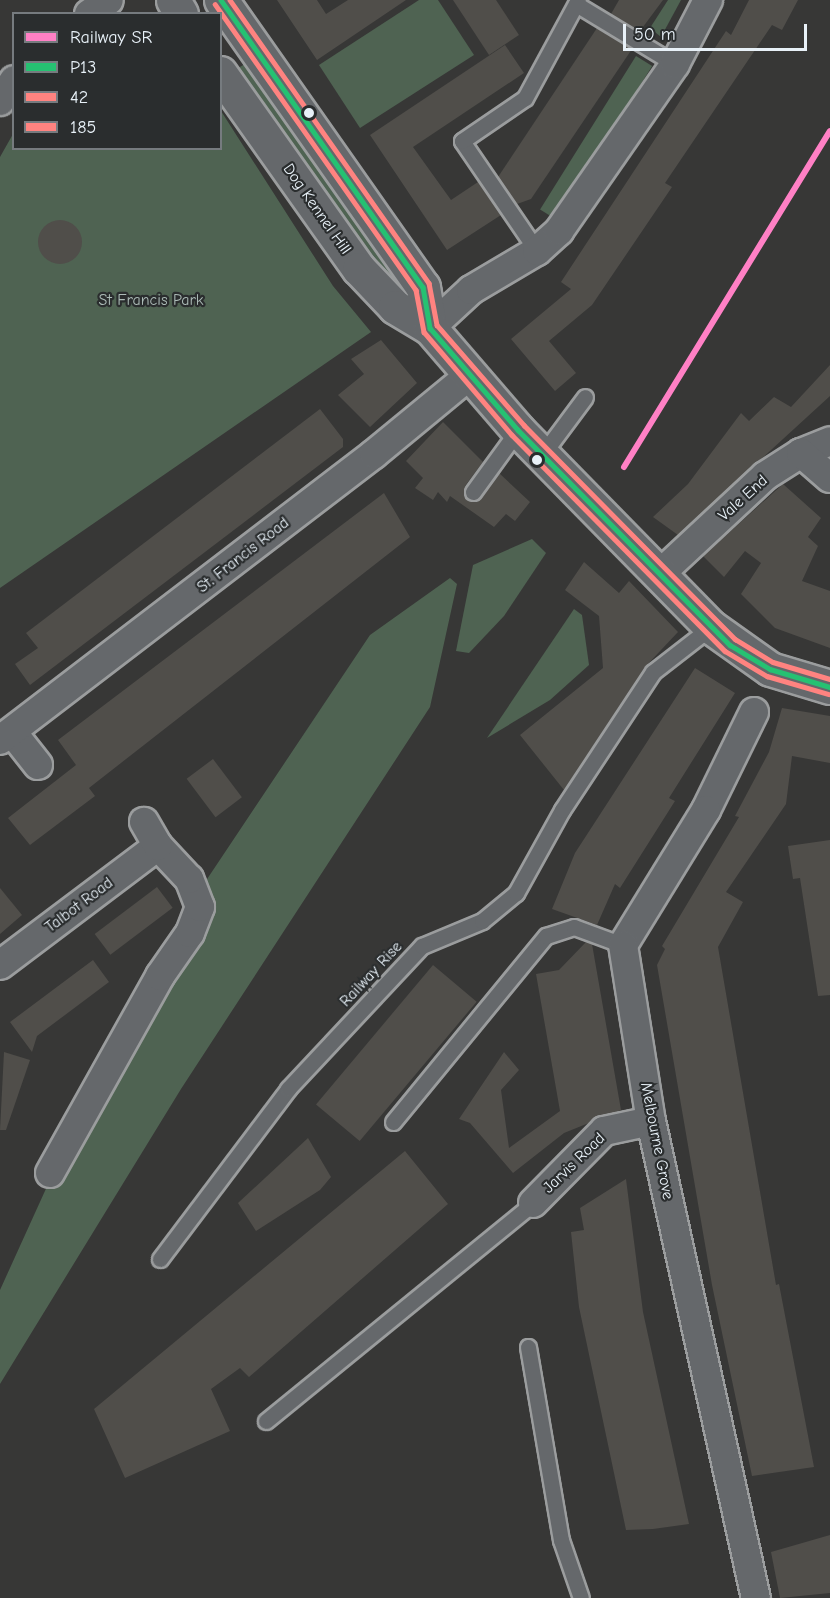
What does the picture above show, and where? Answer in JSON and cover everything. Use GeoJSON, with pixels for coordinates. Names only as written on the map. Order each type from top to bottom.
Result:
{"type":"FeatureCollection","features":[{"type":"Feature","properties":{"kind":"main road"},"geometry":{"type":"LineString","coordinates":[[221,0],[423,287],[430,328]]}},
{"type":"Feature","properties":{"kind":"main road","name":"Dog Kennel Hill"},"geometry":{"type":"LineString","coordinates":[[222,76],[359,269],[395,307],[430,328],[518,430],[661,573],[711,627],[771,669],[830,687]]}},
{"type":"Feature","properties":{"kind":"street"},"geometry":{"type":"LineString","coordinates":[[92,12],[109,0]]}},
{"type":"Feature","properties":{"kind":"street"},"geometry":{"type":"LineString","coordinates":[[430,328],[471,290],[537,251],[560,231],[675,64],[708,0]]}},
{"type":"Feature","properties":{"kind":"street"},"geometry":{"type":"LineString","coordinates":[[0,101],[12,83]]}},
{"type":"Feature","properties":{"kind":"street","name":"St. Francis Road"},"geometry":{"type":"LineString","coordinates":[[38,765],[6,736],[471,374]]}},
{"type":"Feature","properties":{"kind":"street","name":"Vale End"},"geometry":{"type":"LineString","coordinates":[[661,573],[765,476],[801,453],[830,441]]}},
{"type":"Feature","properties":{"kind":"street"},"geometry":{"type":"LineString","coordinates":[[801,453],[830,478]]}},
{"type":"Feature","properties":{"kind":"street"},"geometry":{"type":"LineString","coordinates":[[623,945],[706,810],[754,712]]}},
{"type":"Feature","properties":{"kind":"street","name":"Talbot Road"},"geometry":{"type":"LineString","coordinates":[[0,965],[151,834],[189,879],[200,907],[190,933],[160,976],[50,1173]]}},
{"type":"Feature","properties":{"kind":"street","name":"Melbourne Grove"},"geometry":{"type":"LineString","coordinates":[[623,945],[651,1121],[756,1598]]}},
{"type":"Feature","properties":{"kind":"street","name":"Jarvis Road"},"geometry":{"type":"LineString","coordinates":[[533,1203],[604,1131],[651,1121]]}},
{"type":"Feature","properties":{"kind":"lane"},"geometry":{"type":"LineString","coordinates":[[537,251],[462,141],[525,98],[577,2],[675,64]]}},
{"type":"Feature","properties":{"kind":"lane"},"geometry":{"type":"LineString","coordinates":[[542,455],[585,397]]}},
{"type":"Feature","properties":{"kind":"lane"},"geometry":{"type":"LineString","coordinates":[[473,492],[518,430]]}},
{"type":"Feature","properties":{"kind":"lane","name":"Railway Rise"},"geometry":{"type":"LineString","coordinates":[[160,1259],[288,1089],[422,946],[482,921],[516,893],[562,810],[653,672],[711,627]]}},
{"type":"Feature","properties":{"kind":"lane"},"geometry":{"type":"LineString","coordinates":[[393,1122],[546,936],[574,927],[623,945]]}},
{"type":"Feature","properties":{"kind":"lane"},"geometry":{"type":"LineString","coordinates":[[266,1421],[533,1203]]}},
{"type":"Feature","properties":{"kind":"lane"},"geometry":{"type":"LineString","coordinates":[[528,1347],[561,1540],[578,1597]]}},
{"type":"Feature","properties":{"kind":"green space"},"geometry":{"type":"Polygon","coordinates":[[[419,0],[438,0],[474,55],[360,128],[319,65],[419,0]]]}},
{"type":"Feature","properties":{"kind":"green space"},"geometry":{"type":"Polygon","coordinates":[[[668,0],[681,0],[661,37],[650,28],[668,0]]]}},
{"type":"Feature","properties":{"kind":"green space"},"geometry":{"type":"Polygon","coordinates":[[[636,56],[652,66],[556,220],[540,209],[636,56]]]}},
{"type":"Feature","properties":{"kind":"green space"},"geometry":{"type":"Polygon","coordinates":[[[245,64],[409,287],[399,293],[233,71],[245,64]]]}},
{"type":"Feature","properties":{"kind":"green space","name":"St Francis Park"},"geometry":{"type":"Polygon","coordinates":[[[222,113],[333,286],[371,332],[0,588],[0,157],[12,136],[12,150],[222,150],[222,113]]]}},
{"type":"Feature","properties":{"kind":"green space"},"geometry":{"type":"Polygon","coordinates":[[[532,539],[546,553],[504,616],[469,653],[456,651],[473,565],[532,539]]]}},
{"type":"Feature","properties":{"kind":"green space"},"geometry":{"type":"Polygon","coordinates":[[[450,578],[457,584],[430,707],[181,1089],[0,1384],[0,1290],[143,975],[370,635],[450,578]]]}},
{"type":"Feature","properties":{"kind":"green space"},"geometry":{"type":"Polygon","coordinates":[[[574,609],[582,615],[589,665],[550,700],[487,738],[574,609]]]}},
{"type":"Feature","properties":{"kind":"building"},"geometry":{"type":"Polygon","coordinates":[[[277,0],[317,0],[326,14],[348,0],[406,0],[317,60],[277,0]]]}},
{"type":"Feature","properties":{"kind":"building"},"geometry":{"type":"Polygon","coordinates":[[[453,0],[496,0],[519,35],[489,55],[453,0]]]}},
{"type":"Feature","properties":{"kind":"building"},"geometry":{"type":"Polygon","coordinates":[[[619,0],[663,0],[640,31],[611,14],[619,0]]]}},
{"type":"Feature","properties":{"kind":"building"},"geometry":{"type":"Polygon","coordinates":[[[749,0],[798,0],[782,30],[772,25],[665,183],[672,187],[592,305],[549,341],[576,373],[555,391],[511,339],[571,289],[561,282],[726,31],[731,35],[749,0]]]}},
{"type":"Feature","properties":{"kind":"building"},"geometry":{"type":"Polygon","coordinates":[[[597,28],[632,49],[531,199],[517,204],[498,177],[597,28]]]}},
{"type":"Feature","properties":{"kind":"building"},"geometry":{"type":"Polygon","coordinates":[[[505,45],[524,73],[413,147],[451,200],[478,182],[501,215],[447,250],[370,135],[505,45]]]}},
{"type":"Feature","properties":{"kind":"building"},"geometry":{"type":"Polygon","coordinates":[[[60,220],[76,226],[82,242],[76,258],[60,264],[44,258],[38,242],[44,226],[60,220]]]}},
{"type":"Feature","properties":{"kind":"building"},"geometry":{"type":"Polygon","coordinates":[[[381,340],[417,383],[370,427],[338,395],[364,374],[351,359],[381,340]]]}},
{"type":"Feature","properties":{"kind":"building"},"geometry":{"type":"Polygon","coordinates":[[[830,365],[830,396],[678,535],[653,517],[688,484],[741,413],[749,421],[774,397],[791,407],[830,365]]]}},
{"type":"Feature","properties":{"kind":"building"},"geometry":{"type":"Polygon","coordinates":[[[320,409],[343,439],[343,447],[30,685],[15,664],[38,648],[26,633],[320,409]]]}},
{"type":"Feature","properties":{"kind":"building"},"geometry":{"type":"Polygon","coordinates":[[[443,422],[483,462],[465,486],[464,496],[477,501],[499,473],[530,502],[515,521],[506,514],[494,527],[450,496],[447,502],[438,492],[433,500],[415,488],[423,478],[406,461],[443,422]]]}},
{"type":"Feature","properties":{"kind":"building"},"geometry":{"type":"Polygon","coordinates":[[[783,484],[821,518],[808,537],[818,546],[802,581],[830,591],[830,648],[775,628],[741,594],[761,563],[745,551],[724,577],[703,556],[783,484]]]}},
{"type":"Feature","properties":{"kind":"building"},"geometry":{"type":"Polygon","coordinates":[[[384,493],[410,537],[89,788],[95,796],[30,845],[8,818],[76,765],[58,740],[384,493]]]}},
{"type":"Feature","properties":{"kind":"building"},"geometry":{"type":"Polygon","coordinates":[[[584,562],[619,593],[629,581],[678,632],[645,667],[564,790],[520,735],[603,668],[599,616],[565,590],[584,562]]]}},
{"type":"Feature","properties":{"kind":"building"},"geometry":{"type":"Polygon","coordinates":[[[695,668],[735,693],[669,798],[675,801],[620,888],[615,884],[597,925],[552,909],[575,853],[695,668]]]}},
{"type":"Feature","properties":{"kind":"building"},"geometry":{"type":"Polygon","coordinates":[[[782,708],[830,716],[830,763],[792,756],[786,804],[726,892],[743,902],[718,947],[776,1285],[779,1284],[814,1467],[752,1476],[712,1285],[657,965],[665,949],[662,946],[739,817],[735,816],[769,752],[782,708]]]}},
{"type":"Feature","properties":{"kind":"building"},"geometry":{"type":"Polygon","coordinates":[[[213,759],[242,797],[216,817],[187,779],[213,759]]]}},
{"type":"Feature","properties":{"kind":"building"},"geometry":{"type":"Polygon","coordinates":[[[830,840],[830,995],[818,996],[800,878],[793,879],[788,846],[830,840]]]}},
{"type":"Feature","properties":{"kind":"building"},"geometry":{"type":"Polygon","coordinates":[[[157,887],[173,908],[110,955],[95,934],[157,887]]]}},
{"type":"Feature","properties":{"kind":"building"},"geometry":{"type":"Polygon","coordinates":[[[0,888],[22,915],[0,934],[0,888]]]}},
{"type":"Feature","properties":{"kind":"building"},"geometry":{"type":"Polygon","coordinates":[[[586,942],[592,944],[621,1110],[564,1133],[513,1173],[470,1123],[459,1119],[504,1052],[519,1070],[501,1090],[509,1148],[560,1111],[536,974],[559,970],[586,942]]]}},
{"type":"Feature","properties":{"kind":"building"},"geometry":{"type":"Polygon","coordinates":[[[93,960],[109,982],[37,1036],[32,1052],[10,1022],[93,960]]]}},
{"type":"Feature","properties":{"kind":"building"},"geometry":{"type":"Polygon","coordinates":[[[433,965],[477,1002],[360,1141],[316,1104],[433,965]]]}},
{"type":"Feature","properties":{"kind":"building"},"geometry":{"type":"Polygon","coordinates":[[[4,1052],[30,1060],[6,1130],[0,1130],[4,1052]]]}},
{"type":"Feature","properties":{"kind":"building"},"geometry":{"type":"Polygon","coordinates":[[[308,1138],[331,1177],[320,1190],[256,1231],[238,1203],[308,1138]]]}},
{"type":"Feature","properties":{"kind":"building"},"geometry":{"type":"Polygon","coordinates":[[[405,1151],[448,1204],[249,1377],[240,1368],[211,1389],[230,1431],[125,1478],[94,1409],[405,1151]]]}},
{"type":"Feature","properties":{"kind":"building"},"geometry":{"type":"Polygon","coordinates":[[[626,1179],[643,1312],[689,1524],[653,1529],[626,1530],[579,1307],[571,1232],[584,1230],[580,1208],[626,1179]]]}},
{"type":"Feature","properties":{"kind":"building"},"geometry":{"type":"Polygon","coordinates":[[[830,1535],[830,1593],[780,1598],[771,1552],[830,1535]]]}},
{"type":"Feature","properties":{"kind":"rail line","name":"SR"},"geometry":{"type":"LineString","coordinates":[[624,467],[830,131]]}},
{"type":"Feature","properties":{"kind":"transit line","name":"P13"},"geometry":{"type":"LineString","coordinates":[[221,0],[423,287],[430,328],[518,430],[730,645],[770,669],[830,687]]}},
{"type":"Feature","properties":{"kind":"transit line","name":"185"},"geometry":{"type":"LineString","coordinates":[[230,0],[429,283],[437,325],[524,425],[735,639],[773,662],[830,679]]}},
{"type":"Feature","properties":{"kind":"transit line","name":"42"},"geometry":{"type":"LineString","coordinates":[[215,4],[221,12]]}},
{"type":"Feature","properties":{"kind":"transit line","name":"42"},"geometry":{"type":"LineString","coordinates":[[222,14],[416,290],[424,332],[512,435],[725,651],[767,676],[828,694]]}}]}
